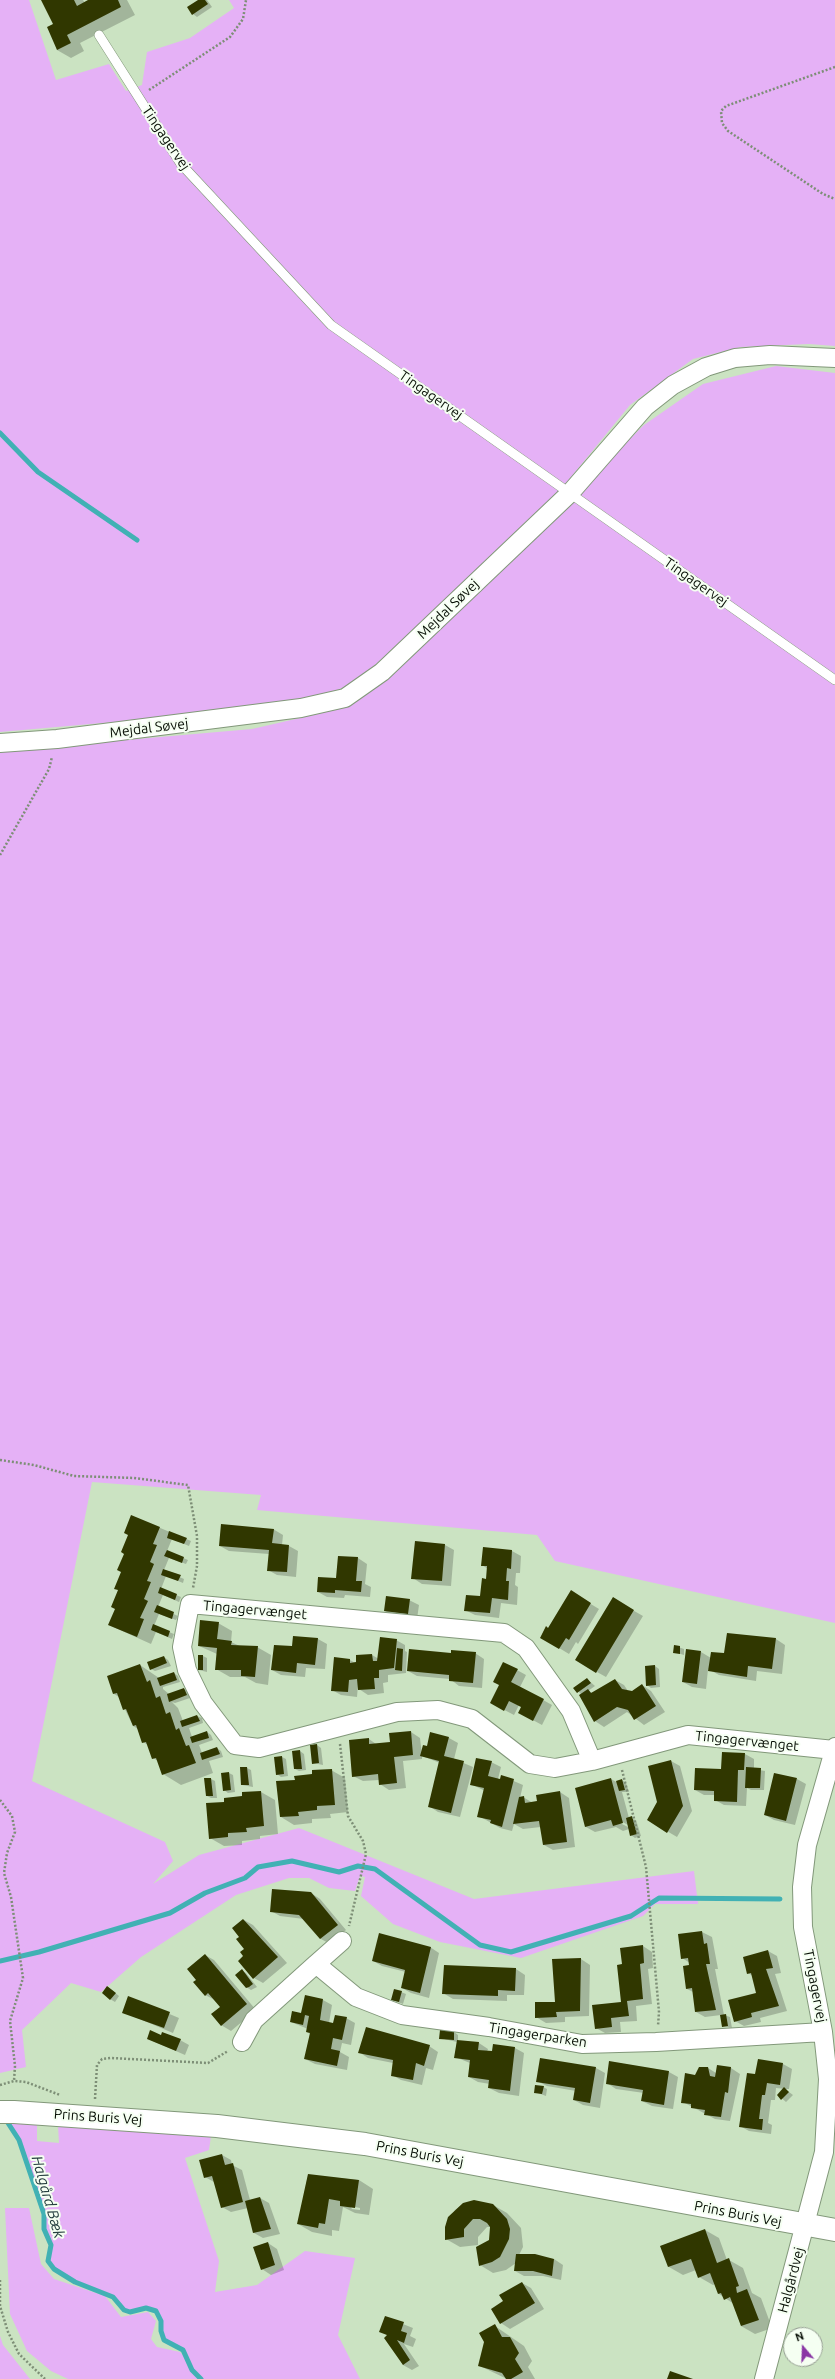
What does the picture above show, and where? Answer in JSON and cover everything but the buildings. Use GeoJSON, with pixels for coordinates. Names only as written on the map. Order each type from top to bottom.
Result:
{"type":"FeatureCollection","features":[{"type":"Feature","properties":{"kind":"street","name":"Mejdal Søvej"},"geometry":{"type":"LineString","coordinates":[[0,743],[57,739],[301,708],[345,698],[382,672],[570,493],[645,407],[673,385],[706,367],[736,358],[770,355],[835,358]]}},
{"type":"Feature","properties":{"kind":"street","name":"Tingagervænget"},"geometry":{"type":"LineString","coordinates":[[592,1761],[571,1711],[526,1648],[504,1633],[190,1604],[182,1648],[187,1670],[203,1703],[235,1745],[259,1748],[397,1712],[438,1710],[472,1719],[530,1764],[555,1768],[592,1761],[688,1735],[835,1748]]}},
{"type":"Feature","properties":{"kind":"street","name":"Tingagervej"},"geometry":{"type":"LineString","coordinates":[[805,2226],[824,2152],[828,2079],[823,2032],[804,1927],[802,1887],[807,1845],[835,1748]]}},
{"type":"Feature","properties":{"kind":"street"},"geometry":{"type":"LineString","coordinates":[[242,2042],[254,2020],[342,1941]]}},
{"type":"Feature","properties":{"kind":"street","name":"Tingagerparken"},"geometry":{"type":"LineString","coordinates":[[316,1964],[356,1997],[402,2016],[489,2027],[582,2044],[656,2042],[823,2032]]}},
{"type":"Feature","properties":{"kind":"street","name":"Prins Buris Vej"},"geometry":{"type":"LineString","coordinates":[[0,2112],[217,2126],[365,2144],[805,2226],[835,2230]]}},
{"type":"Feature","properties":{"kind":"street","name":"Halgårdvej"},"geometry":{"type":"LineString","coordinates":[[764,2379],[805,2226]]}},
{"type":"Feature","properties":{"kind":"lane","name":"Tingagervej"},"geometry":{"type":"LineString","coordinates":[[99,35],[182,164],[331,325],[835,680]]}},
{"type":"Feature","properties":{"kind":"path"},"geometry":{"type":"LineString","coordinates":[[138,97],[230,37],[243,19],[246,0]]}},
{"type":"Feature","properties":{"kind":"path"},"geometry":{"type":"LineString","coordinates":[[835,67],[726,106],[721,111],[722,123],[728,131],[823,194],[835,199]]}},
{"type":"Feature","properties":{"kind":"path"},"geometry":{"type":"LineString","coordinates":[[0,855],[49,769],[57,739]]}},
{"type":"Feature","properties":{"kind":"path"},"geometry":{"type":"LineString","coordinates":[[0,1460],[34,1464],[74,1476],[134,1478],[188,1485],[197,1536],[197,1566],[190,1604]]}},
{"type":"Feature","properties":{"kind":"path"},"geometry":{"type":"LineString","coordinates":[[338,1728],[348,1816],[363,1841],[366,1854],[349,1926],[342,1941]]}},
{"type":"Feature","properties":{"kind":"path"},"geometry":{"type":"LineString","coordinates":[[618,1754],[647,1876],[659,2012],[656,2042]]}},
{"type":"Feature","properties":{"kind":"path"},"geometry":{"type":"LineString","coordinates":[[0,1800],[12,1816],[15,1832],[7,1853],[4,1873],[11,1897],[23,1978],[10,2021],[15,2066],[14,2081]]}},
{"type":"Feature","properties":{"kind":"path"},"geometry":{"type":"LineString","coordinates":[[94,2101],[96,2065],[102,2059],[111,2058],[208,2063],[242,2042]]}},
{"type":"Feature","properties":{"kind":"path"},"geometry":{"type":"LineString","coordinates":[[0,2280],[0,2306],[8,2332],[19,2354],[45,2379]]}},
{"type":"Feature","properties":{"kind":"shaded area"},"geometry":{"type":"Polygon","coordinates":[[[0,0],[29,0],[56,80],[109,64],[126,91],[142,85],[147,52],[190,38],[234,8],[229,0],[835,0],[835,346],[809,344],[741,347],[693,359],[630,405],[553,499],[359,680],[318,699],[148,719],[0,732],[0,0]]]}},
{"type":"Feature","properties":{"kind":"shaded area"},"geometry":{"type":"Polygon","coordinates":[[[776,366],[835,373],[835,1623],[555,1561],[537,1535],[257,1510],[261,1495],[92,1482],[32,1781],[165,1842],[173,1861],[153,1884],[199,1855],[299,1828],[474,1899],[694,1871],[698,1904],[655,1904],[643,1916],[521,1958],[440,1942],[393,1924],[361,1896],[365,1877],[360,1876],[355,1891],[329,1888],[309,1878],[289,1878],[236,1895],[141,1957],[101,1992],[71,1983],[22,2030],[26,2067],[0,2073],[0,751],[252,729],[348,707],[386,681],[644,425],[703,384],[776,366]]]}},
{"type":"Feature","properties":{"kind":"shaded area"},"geometry":{"type":"Polygon","coordinates":[[[8,2123],[37,2124],[37,2141],[59,2143],[58,2125],[211,2136],[209,2150],[185,2158],[219,2261],[215,2292],[257,2285],[305,2251],[355,2258],[338,2335],[360,2379],[68,2379],[51,2371],[27,2351],[10,2314],[5,2208],[29,2208],[41,2264],[54,2279],[105,2296],[121,2317],[148,2312],[156,2321],[151,2339],[157,2347],[180,2352],[189,2362],[183,2350],[164,2340],[161,2331],[161,2321],[156,2311],[146,2308],[130,2312],[124,2310],[113,2297],[75,2282],[54,2269],[48,2261],[51,2245],[44,2229],[44,2214],[19,2140],[8,2123]]]}},
{"type":"Feature","properties":{"kind":"shaded area"},"geometry":{"type":"Polygon","coordinates":[[[0,2336],[3,2345],[30,2379],[0,2379],[0,2336]]]}},
{"type":"Feature","properties":{"kind":"waterway"},"geometry":{"type":"LineString","coordinates":[[0,433],[38,472],[137,540]]}},
{"type":"Feature","properties":{"kind":"waterway"},"geometry":{"type":"LineString","coordinates":[[0,1961],[39,1952],[170,1913],[205,1893],[245,1878],[258,1867],[292,1861],[339,1872],[358,1866],[375,1869],[480,1945],[511,1952],[631,1916],[659,1898],[780,1899]]}},
{"type":"Feature","properties":{"kind":"waterway","name":"Halgård Bæk"},"geometry":{"type":"LineString","coordinates":[[8,2123],[19,2140],[44,2214],[44,2229],[51,2245],[48,2261],[54,2269],[75,2282],[113,2297],[124,2310],[130,2312],[146,2308],[156,2311],[161,2321],[161,2331],[164,2340],[183,2350],[192,2370],[201,2379]]}}]}
